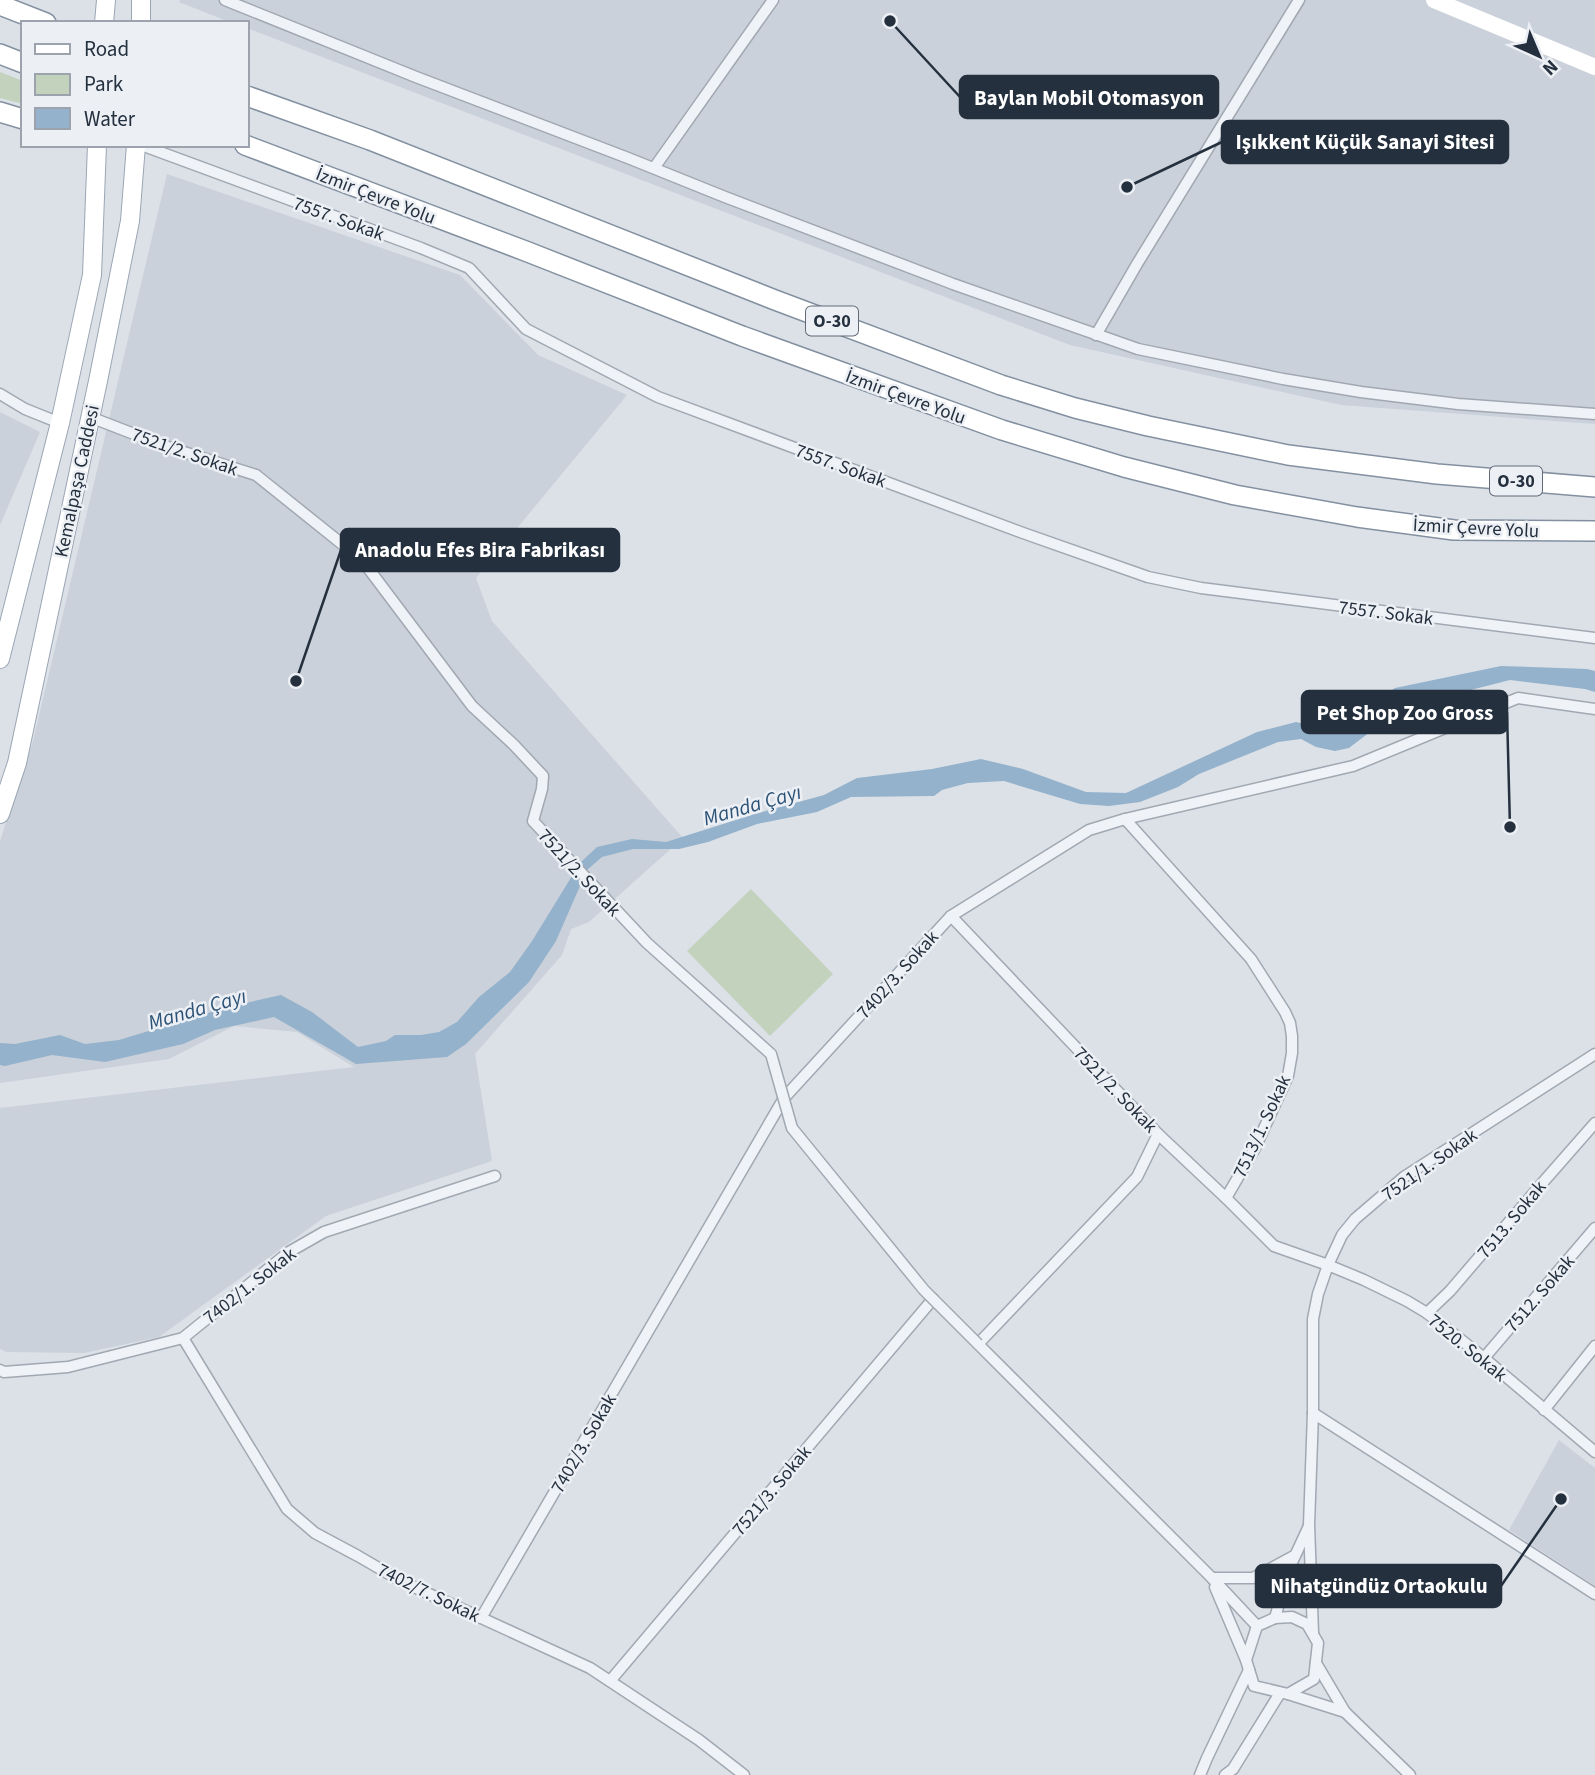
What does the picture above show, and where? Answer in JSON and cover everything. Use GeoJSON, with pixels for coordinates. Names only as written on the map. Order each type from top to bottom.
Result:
{"type":"FeatureCollection","features":[{"type":"Feature","properties":{"kind":"highway"},"geometry":{"type":"LineString","coordinates":[[0,5],[41,21]]}},
{"type":"Feature","properties":{"kind":"highway"},"geometry":{"type":"LineString","coordinates":[[0,54],[21,61]]}},
{"type":"Feature","properties":{"kind":"highway","name":"O-30"},"geometry":{"type":"LineString","coordinates":[[248,96],[370,140],[775,300],[1001,385],[1075,408],[1288,455],[1437,474],[1595,487]]}},
{"type":"Feature","properties":{"kind":"highway"},"geometry":{"type":"LineString","coordinates":[[0,111],[21,118]]}},
{"type":"Feature","properties":{"kind":"highway","name":"İzmir Çevre Yolu"},"geometry":{"type":"LineString","coordinates":[[248,146],[742,336],[1002,430],[1124,467],[1236,495],[1357,517],[1454,530],[1595,531]]}},
{"type":"Feature","properties":{"kind":"highway"},"geometry":{"type":"LineString","coordinates":[[1437,474],[1595,474]]}},
{"type":"Feature","properties":{"kind":"highway"},"geometry":{"type":"LineString","coordinates":[[1454,530],[1595,541]]}},
{"type":"Feature","properties":{"kind":"main road"},"geometry":{"type":"LineString","coordinates":[[104,21],[106,0]]}},
{"type":"Feature","properties":{"kind":"main road"},"geometry":{"type":"LineString","coordinates":[[141,21],[142,0]]}},
{"type":"Feature","properties":{"kind":"main road"},"geometry":{"type":"LineString","coordinates":[[1434,0],[1595,67]]}},
{"type":"Feature","properties":{"kind":"main road","name":"Kemalpaşa Caddesi"},"geometry":{"type":"LineString","coordinates":[[0,659],[60,423],[92,275],[97,147]]}},
{"type":"Feature","properties":{"kind":"main road","name":"Kemalpaşa Caddesi"},"geometry":{"type":"LineString","coordinates":[[0,814],[17,763],[98,381],[130,221],[138,147]]}},
{"type":"Feature","properties":{"kind":"street"},"geometry":{"type":"LineString","coordinates":[[225,0],[416,77],[953,284],[1138,349],[1361,392],[1458,404],[1595,414]]}},
{"type":"Feature","properties":{"kind":"street"},"geometry":{"type":"LineString","coordinates":[[654,168],[773,0]]}},
{"type":"Feature","properties":{"kind":"street"},"geometry":{"type":"LineString","coordinates":[[1096,335],[1136,264],[1299,0]]}},
{"type":"Feature","properties":{"kind":"street","name":"7557. Sokak"},"geometry":{"type":"LineString","coordinates":[[143,147],[469,268],[526,329],[658,397],[1148,577],[1201,588],[1595,638]]}},
{"type":"Feature","properties":{"kind":"street"},"geometry":{"type":"LineString","coordinates":[[0,394],[25,410],[60,423]]}},
{"type":"Feature","properties":{"kind":"street","name":"7521/2. Sokak"},"geometry":{"type":"LineString","coordinates":[[90,416],[165,446],[256,475],[362,560],[472,706],[543,776],[533,821],[646,943],[771,1054],[792,1128],[933,1298],[1257,1626]]}},
{"type":"Feature","properties":{"kind":"street","name":"7402/3. Sokak"},"geometry":{"type":"LineString","coordinates":[[481,1618],[784,1098],[951,916],[1089,830],[1353,766],[1518,698],[1595,709]]}},
{"type":"Feature","properties":{"kind":"street","name":"7513/1. Sokak"},"geometry":{"type":"LineString","coordinates":[[1125,820],[1251,959],[1285,1012],[1292,1036],[1288,1076],[1255,1148],[1226,1198],[1274,1246],[1328,1265]]}},
{"type":"Feature","properties":{"kind":"street","name":"7521/2. Sokak"},"geometry":{"type":"LineString","coordinates":[[951,916],[1158,1133],[1226,1198]]}},
{"type":"Feature","properties":{"kind":"street","name":"7521/1. Sokak"},"geometry":{"type":"LineString","coordinates":[[1313,1633],[1309,1525],[1314,1319],[1318,1294],[1342,1235],[1355,1219],[1404,1177],[1595,1054]]}},
{"type":"Feature","properties":{"kind":"street","name":"7513. Sokak"},"geometry":{"type":"LineString","coordinates":[[1427,1313],[1450,1291],[1595,1123]]}},
{"type":"Feature","properties":{"kind":"street"},"geometry":{"type":"LineString","coordinates":[[978,1344],[1137,1177],[1158,1133]]}},
{"type":"Feature","properties":{"kind":"street","name":"7402/1. Sokak"},"geometry":{"type":"LineString","coordinates":[[0,1370],[4,1373],[68,1367],[183,1338],[289,1252],[324,1232],[495,1176]]}},
{"type":"Feature","properties":{"kind":"street","name":"7512. Sokak"},"geometry":{"type":"LineString","coordinates":[[1484,1358],[1595,1228]]}},
{"type":"Feature","properties":{"kind":"street","name":"7520. Sokak"},"geometry":{"type":"LineString","coordinates":[[1328,1265],[1364,1280],[1427,1313],[1595,1451]]}},
{"type":"Feature","properties":{"kind":"street","name":"7521/3. Sokak"},"geometry":{"type":"LineString","coordinates":[[610,1681],[933,1298]]}},
{"type":"Feature","properties":{"kind":"street","name":"7402/7. Sokak"},"geometry":{"type":"LineString","coordinates":[[183,1338],[287,1510],[298,1520],[315,1533],[401,1581],[590,1668],[699,1740],[744,1775]]}},
{"type":"Feature","properties":{"kind":"street"},"geometry":{"type":"LineString","coordinates":[[1544,1410],[1595,1346]]}},
{"type":"Feature","properties":{"kind":"street"},"geometry":{"type":"LineString","coordinates":[[1313,1413],[1595,1594]]}},
{"type":"Feature","properties":{"kind":"street"},"geometry":{"type":"LineString","coordinates":[[1275,1618],[1288,1571],[1309,1525]]}},
{"type":"Feature","properties":{"kind":"street"},"geometry":{"type":"LineString","coordinates":[[1295,1556],[1253,1578],[1212,1578],[1254,1686],[1345,1712]]}},
{"type":"Feature","properties":{"kind":"street"},"geometry":{"type":"LineString","coordinates":[[1200,1775],[1248,1665],[1257,1626],[1275,1618],[1292,1617],[1307,1624],[1318,1643],[1314,1679],[1284,1694],[1233,1769],[1225,1775]]}},
{"type":"Feature","properties":{"kind":"street"},"geometry":{"type":"LineString","coordinates":[[1316,1662],[1345,1712],[1410,1775]]}},
{"type":"Feature","properties":{"kind":"shaded area"},"geometry":{"type":"Polygon","coordinates":[[[1595,0],[1595,424],[1341,405],[1070,345],[248,28],[248,21],[227,21],[179,2],[1595,0]]]}},
{"type":"Feature","properties":{"kind":"shaded area"},"geometry":{"type":"Polygon","coordinates":[[[167,174],[460,275],[538,355],[627,395],[476,578],[492,621],[683,838],[589,922],[571,929],[562,955],[475,1054],[492,1161],[326,1216],[159,1337],[84,1353],[6,1352],[0,1349],[0,1108],[354,1067],[297,1032],[234,1026],[169,1059],[0,1083],[0,841],[33,741],[167,174]]]}},
{"type":"Feature","properties":{"kind":"shaded area"},"geometry":{"type":"Polygon","coordinates":[[[0,412],[40,432],[0,525],[0,412]]]}},
{"type":"Feature","properties":{"kind":"shaded area"},"geometry":{"type":"Polygon","coordinates":[[[1559,1440],[1595,1468],[1595,1586],[1509,1530],[1559,1440]]]}},
{"type":"Feature","properties":{"kind":"green space"},"geometry":{"type":"Polygon","coordinates":[[[0,72],[21,80],[21,103],[0,98],[0,72]]]}},
{"type":"Feature","properties":{"kind":"green space"},"geometry":{"type":"Polygon","coordinates":[[[751,889],[833,974],[770,1036],[687,951],[751,889]]]}},
{"type":"Feature","properties":{"kind":"water"},"geometry":{"type":"Polygon","coordinates":[[[1501,666],[1595,671],[1595,692],[1510,680],[1428,698],[1408,703],[1349,748],[1335,751],[1316,747],[1301,739],[1278,742],[1199,774],[1178,787],[1140,802],[1109,806],[1080,804],[1004,781],[968,783],[942,790],[934,796],[851,797],[817,812],[757,824],[708,842],[679,849],[633,849],[602,857],[587,870],[556,941],[529,982],[466,1044],[447,1057],[356,1064],[274,1017],[215,1030],[183,1044],[105,1062],[52,1055],[0,1065],[0,1043],[15,1044],[60,1035],[85,1044],[119,1040],[228,1007],[281,995],[312,1012],[358,1047],[386,1041],[395,1035],[439,1032],[457,1022],[479,997],[510,972],[580,863],[597,847],[632,839],[666,842],[824,795],[857,778],[932,769],[981,759],[1023,769],[1086,792],[1126,793],[1257,732],[1296,722],[1331,730],[1395,688],[1501,666]]]}},
{"type":"Feature","properties":{"kind":"place","name":"Baylan Mobil Otomasyon"},"geometry":{"type":"Point","coordinates":[890,21]}},
{"type":"Feature","properties":{"kind":"place","name":"Işıkkent Küçük Sanayi Sitesi"},"geometry":{"type":"Point","coordinates":[1127,187]}},
{"type":"Feature","properties":{"kind":"place","name":"Anadolu Efes Bira Fabrikası"},"geometry":{"type":"Point","coordinates":[296,681]}},
{"type":"Feature","properties":{"kind":"place","name":"Pet Shop Zoo Gross"},"geometry":{"type":"Point","coordinates":[1510,827]}},
{"type":"Feature","properties":{"kind":"place","name":"Nihatgündüz Ortaokulu"},"geometry":{"type":"Point","coordinates":[1561,1499]}},
{"type":"Feature","properties":{"kind":"water label","name":"Manda Çayı"},"geometry":{"type":"Point","coordinates":[752,805]}},
{"type":"Feature","properties":{"kind":"water label","name":"Manda Çayı"},"geometry":{"type":"Point","coordinates":[197,1009]}}]}
